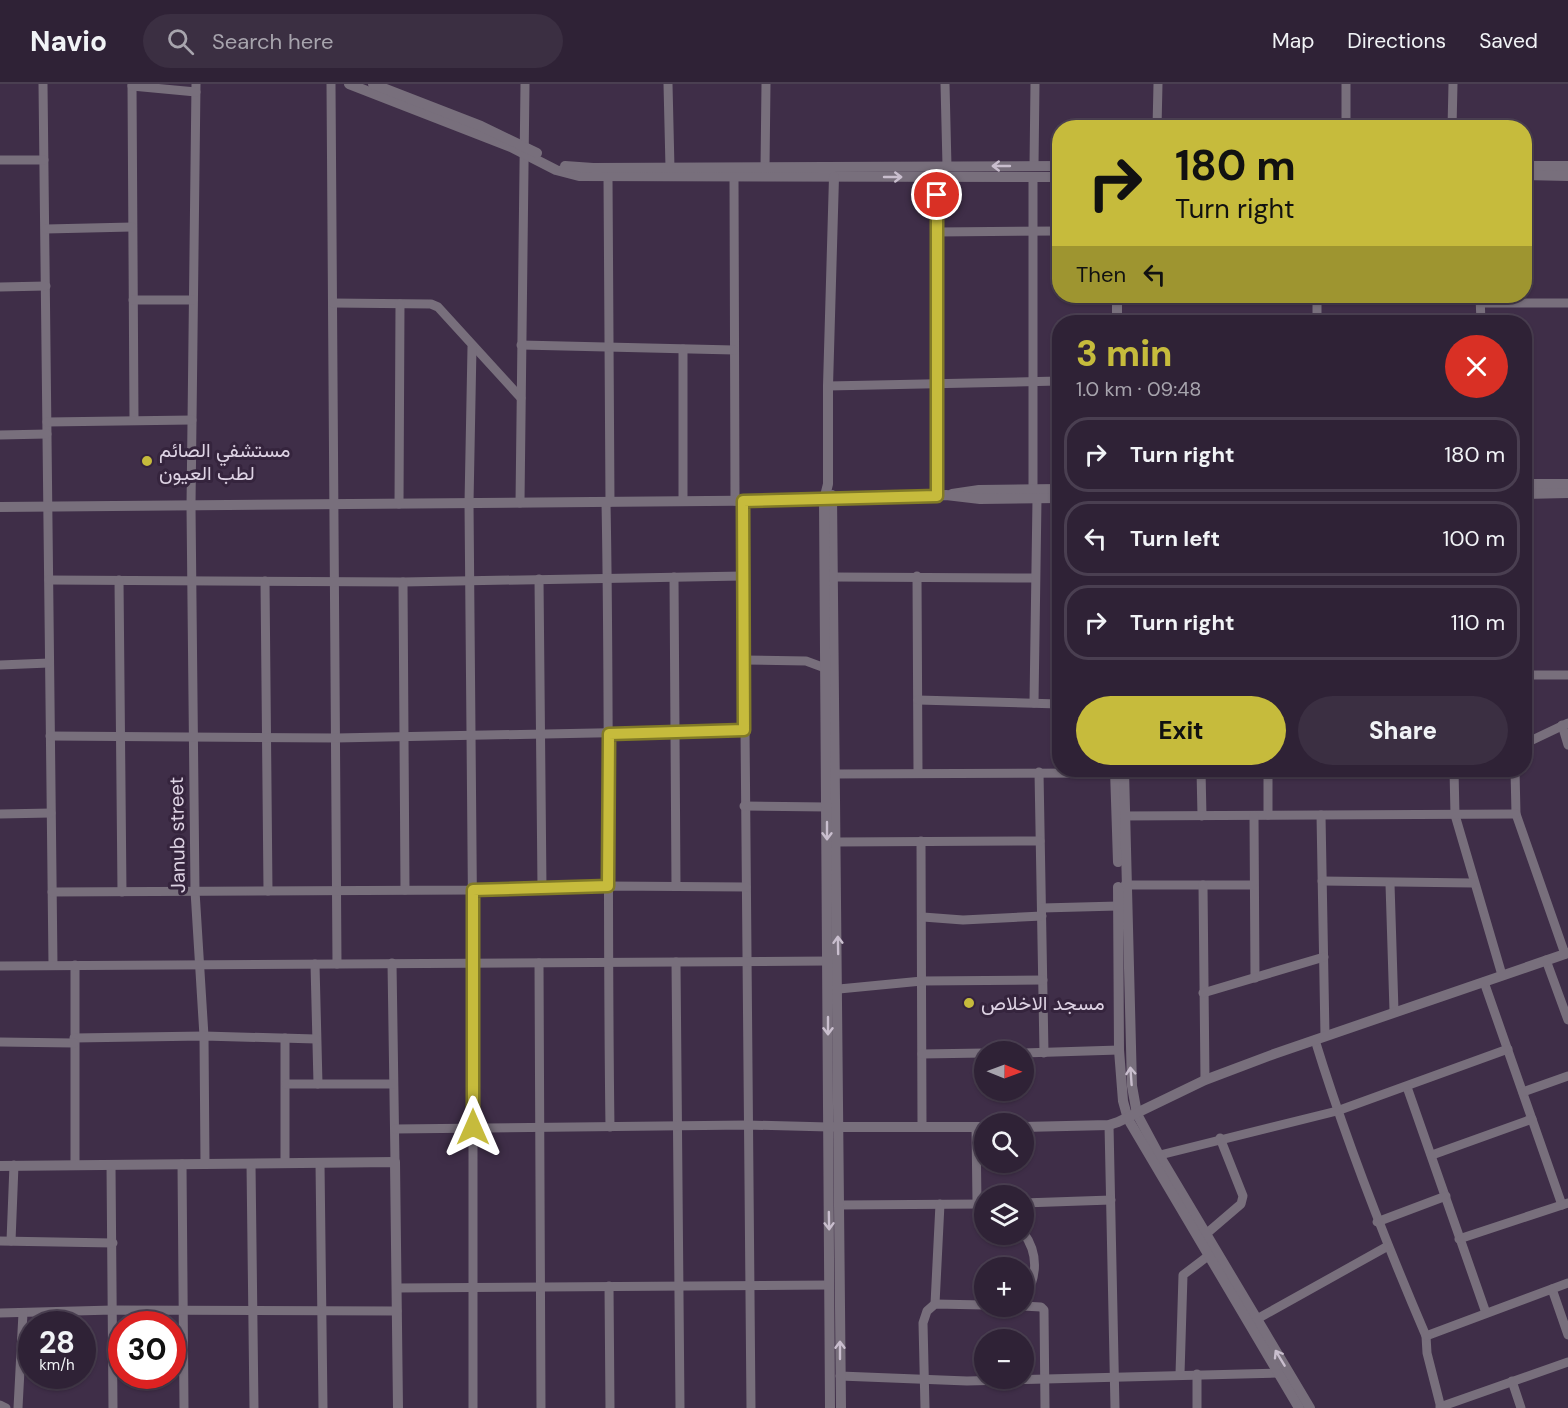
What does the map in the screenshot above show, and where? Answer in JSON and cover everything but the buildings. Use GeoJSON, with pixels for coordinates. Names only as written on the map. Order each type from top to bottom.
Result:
{"type":"FeatureCollection","features":[{"type":"Feature","properties":{"kind":"street"},"geometry":{"type":"LineString","coordinates":[[43,84],[53,965]]}},
{"type":"Feature","properties":{"kind":"street"},"geometry":{"type":"LineString","coordinates":[[331,84],[337,964]]}},
{"type":"Feature","properties":{"kind":"street"},"geometry":{"type":"LineString","coordinates":[[349,84],[569,167],[947,166],[1034,172],[1052,176]]}},
{"type":"Feature","properties":{"kind":"street"},"geometry":{"type":"LineString","coordinates":[[373,84],[523,149],[566,173],[608,177],[938,177],[1034,172],[1052,168]]}},
{"type":"Feature","properties":{"kind":"street"},"geometry":{"type":"LineString","coordinates":[[520,503],[525,84]]}},
{"type":"Feature","properties":{"kind":"street"},"geometry":{"type":"LineString","coordinates":[[669,84],[670,168]]}},
{"type":"Feature","properties":{"kind":"street"},"geometry":{"type":"LineString","coordinates":[[765,168],[766,84]]}},
{"type":"Feature","properties":{"kind":"street"},"geometry":{"type":"LineString","coordinates":[[945,84],[947,166]]}},
{"type":"Feature","properties":{"kind":"street"},"geometry":{"type":"LineString","coordinates":[[1034,703],[1035,84]]}},
{"type":"Feature","properties":{"kind":"street"},"geometry":{"type":"LineString","coordinates":[[1157,120],[1158,84]]}},
{"type":"Feature","properties":{"kind":"street"},"geometry":{"type":"LineString","coordinates":[[1346,84],[1346,120]]}},
{"type":"Feature","properties":{"kind":"street"},"geometry":{"type":"LineString","coordinates":[[1452,120],[1453,84]]}},
{"type":"Feature","properties":{"kind":"street"},"geometry":{"type":"LineString","coordinates":[[134,420],[132,85],[196,88]]}},
{"type":"Feature","properties":{"kind":"street","name":"Janub street"},"geometry":{"type":"LineString","coordinates":[[196,88],[191,506],[195,891],[204,1036],[205,1164]]}},
{"type":"Feature","properties":{"kind":"street"},"geometry":{"type":"LineString","coordinates":[[0,160],[44,160]]}},
{"type":"Feature","properties":{"kind":"street"},"geometry":{"type":"LineString","coordinates":[[1532,166],[1568,166]]}},
{"type":"Feature","properties":{"kind":"street"},"geometry":{"type":"LineString","coordinates":[[1532,175],[1568,176]]}},
{"type":"Feature","properties":{"kind":"street"},"geometry":{"type":"LineString","coordinates":[[608,177],[607,962],[610,1127]]}},
{"type":"Feature","properties":{"kind":"street"},"geometry":{"type":"LineString","coordinates":[[734,177],[734,350],[743,576],[747,1125],[752,1408]]}},
{"type":"Feature","properties":{"kind":"street"},"geometry":{"type":"LineString","coordinates":[[830,1408],[830,1285],[839,989],[836,774],[831,758],[825,668],[830,593],[834,577],[828,484],[828,386],[834,177]]}},
{"type":"Feature","properties":{"kind":"street"},"geometry":{"type":"LineString","coordinates":[[938,177],[937,385],[941,496]]}},
{"type":"Feature","properties":{"kind":"street"},"geometry":{"type":"LineString","coordinates":[[46,229],[132,227]]}},
{"type":"Feature","properties":{"kind":"street"},"geometry":{"type":"LineString","coordinates":[[937,232],[1052,231]]}},
{"type":"Feature","properties":{"kind":"street"},"geometry":{"type":"LineString","coordinates":[[0,287],[46,286]]}},
{"type":"Feature","properties":{"kind":"street"},"geometry":{"type":"LineString","coordinates":[[133,300],[193,300]]}},
{"type":"Feature","properties":{"kind":"street"},"geometry":{"type":"LineString","coordinates":[[1532,301],[1568,303]]}},
{"type":"Feature","properties":{"kind":"street"},"geometry":{"type":"LineString","coordinates":[[333,303],[438,307],[472,347],[521,398]]}},
{"type":"Feature","properties":{"kind":"street"},"geometry":{"type":"LineString","coordinates":[[399,504],[400,304]]}},
{"type":"Feature","properties":{"kind":"street"},"geometry":{"type":"LineString","coordinates":[[521,345],[734,350]]}},
{"type":"Feature","properties":{"kind":"street"},"geometry":{"type":"LineString","coordinates":[[472,347],[469,503],[473,890],[473,1408]]}},
{"type":"Feature","properties":{"kind":"street"},"geometry":{"type":"LineString","coordinates":[[683,349],[683,501]]}},
{"type":"Feature","properties":{"kind":"street"},"geometry":{"type":"LineString","coordinates":[[828,386],[1052,381]]}},
{"type":"Feature","properties":{"kind":"street"},"geometry":{"type":"LineString","coordinates":[[47,422],[192,420]]}},
{"type":"Feature","properties":{"kind":"street"},"geometry":{"type":"LineString","coordinates":[[0,435],[47,434]]}},
{"type":"Feature","properties":{"kind":"street"},"geometry":{"type":"LineString","coordinates":[[1532,484],[1568,484]]}},
{"type":"Feature","properties":{"kind":"street"},"geometry":{"type":"LineString","coordinates":[[1035,494],[1052,490]]}},
{"type":"Feature","properties":{"kind":"street"},"geometry":{"type":"LineString","coordinates":[[0,507],[829,500],[941,496],[965,491],[1052,497]]}},
{"type":"Feature","properties":{"kind":"street"},"geometry":{"type":"LineString","coordinates":[[1532,494],[1568,493]]}},
{"type":"Feature","properties":{"kind":"street"},"geometry":{"type":"LineString","coordinates":[[829,500],[831,758],[827,807],[828,961],[834,1127],[840,1205],[841,1408]]}},
{"type":"Feature","properties":{"kind":"street"},"geometry":{"type":"LineString","coordinates":[[49,580],[403,582],[470,579],[743,576]]}},
{"type":"Feature","properties":{"kind":"street"},"geometry":{"type":"LineString","coordinates":[[917,576],[918,772]]}},
{"type":"Feature","properties":{"kind":"street"},"geometry":{"type":"LineString","coordinates":[[674,577],[677,732],[676,886]]}},
{"type":"Feature","properties":{"kind":"street"},"geometry":{"type":"LineString","coordinates":[[834,577],[1035,578]]}},
{"type":"Feature","properties":{"kind":"street"},"geometry":{"type":"LineString","coordinates":[[539,579],[542,888]]}},
{"type":"Feature","properties":{"kind":"street"},"geometry":{"type":"LineString","coordinates":[[119,580],[122,892]]}},
{"type":"Feature","properties":{"kind":"street"},"geometry":{"type":"LineString","coordinates":[[264,581],[268,891]]}},
{"type":"Feature","properties":{"kind":"street"},"geometry":{"type":"LineString","coordinates":[[403,582],[405,890]]}},
{"type":"Feature","properties":{"kind":"street"},"geometry":{"type":"LineString","coordinates":[[743,660],[807,661],[825,668]]}},
{"type":"Feature","properties":{"kind":"street"},"geometry":{"type":"LineString","coordinates":[[0,665],[50,663]]}},
{"type":"Feature","properties":{"kind":"street"},"geometry":{"type":"LineString","coordinates":[[1532,675],[1568,675]]}},
{"type":"Feature","properties":{"kind":"street"},"geometry":{"type":"LineString","coordinates":[[918,700],[1052,704]]}},
{"type":"Feature","properties":{"kind":"street"},"geometry":{"type":"LineString","coordinates":[[1532,740],[1565,724],[1568,745]]}},
{"type":"Feature","properties":{"kind":"street"},"geometry":{"type":"LineString","coordinates":[[50,736],[336,738],[744,730]]}},
{"type":"Feature","properties":{"kind":"street"},"geometry":{"type":"LineString","coordinates":[[1039,772],[1044,1053]]}},
{"type":"Feature","properties":{"kind":"street"},"geometry":{"type":"LineString","coordinates":[[836,774],[1052,772]]}},
{"type":"Feature","properties":{"kind":"street"},"geometry":{"type":"LineString","coordinates":[[1118,777],[1125,885],[1133,1116]]}},
{"type":"Feature","properties":{"kind":"street"},"geometry":{"type":"LineString","coordinates":[[1201,777],[1202,816]]}},
{"type":"Feature","properties":{"kind":"street"},"geometry":{"type":"LineString","coordinates":[[1268,777],[1268,815]]}},
{"type":"Feature","properties":{"kind":"street"},"geometry":{"type":"LineString","coordinates":[[1454,777],[1455,814],[1473,883],[1502,975]]}},
{"type":"Feature","properties":{"kind":"street"},"geometry":{"type":"LineString","coordinates":[[1034,1127],[1109,1125],[1133,1116],[1205,1080],[1394,1011],[1566,953],[1516,814],[1515,777]]}},
{"type":"Feature","properties":{"kind":"street"},"geometry":{"type":"LineString","coordinates":[[744,806],[827,807]]}},
{"type":"Feature","properties":{"kind":"street"},"geometry":{"type":"LineString","coordinates":[[0,814],[51,813]]}},
{"type":"Feature","properties":{"kind":"street"},"geometry":{"type":"LineString","coordinates":[[1120,816],[1516,814]]}},
{"type":"Feature","properties":{"kind":"street"},"geometry":{"type":"LineString","coordinates":[[1321,815],[1324,957],[1320,1038],[1337,1111],[1377,1222],[1426,1336],[1427,1353],[1440,1408],[1568,1362]]}},
{"type":"Feature","properties":{"kind":"street"},"geometry":{"type":"LineString","coordinates":[[1120,816],[1119,1050],[1123,1101],[1208,1256],[1299,1408]]}},
{"type":"Feature","properties":{"kind":"street"},"geometry":{"type":"LineString","coordinates":[[1254,816],[1252,885],[1255,978]]}},
{"type":"Feature","properties":{"kind":"street"},"geometry":{"type":"LineString","coordinates":[[921,841],[922,1127]]}},
{"type":"Feature","properties":{"kind":"street"},"geometry":{"type":"LineString","coordinates":[[837,842],[1040,841]]}},
{"type":"Feature","properties":{"kind":"street"},"geometry":{"type":"LineString","coordinates":[[1322,881],[1390,884],[1473,883]]}},
{"type":"Feature","properties":{"kind":"street"},"geometry":{"type":"LineString","coordinates":[[1390,884],[1394,1011]]}},
{"type":"Feature","properties":{"kind":"street"},"geometry":{"type":"LineString","coordinates":[[1125,885],[1252,885]]}},
{"type":"Feature","properties":{"kind":"street"},"geometry":{"type":"LineString","coordinates":[[1203,885],[1205,1080]]}},
{"type":"Feature","properties":{"kind":"street"},"geometry":{"type":"LineString","coordinates":[[52,892],[473,890],[608,886],[746,887]]}},
{"type":"Feature","properties":{"kind":"street"},"geometry":{"type":"LineString","coordinates":[[923,917],[963,920],[1118,906]]}},
{"type":"Feature","properties":{"kind":"street"},"geometry":{"type":"LineString","coordinates":[[1203,993],[1324,957]]}},
{"type":"Feature","properties":{"kind":"street"},"geometry":{"type":"LineString","coordinates":[[1546,960],[1568,1020]]}},
{"type":"Feature","properties":{"kind":"street"},"geometry":{"type":"LineString","coordinates":[[0,966],[828,961]]}},
{"type":"Feature","properties":{"kind":"street"},"geometry":{"type":"LineString","coordinates":[[676,962],[680,1408]]}},
{"type":"Feature","properties":{"kind":"street"},"geometry":{"type":"LineString","coordinates":[[392,963],[398,1408]]}},
{"type":"Feature","properties":{"kind":"street"},"geometry":{"type":"LineString","coordinates":[[539,963],[541,1408]]}},
{"type":"Feature","properties":{"kind":"street"},"geometry":{"type":"LineString","coordinates":[[315,964],[318,1084]]}},
{"type":"Feature","properties":{"kind":"street"},"geometry":{"type":"LineString","coordinates":[[75,965],[75,1165]]}},
{"type":"Feature","properties":{"kind":"street"},"geometry":{"type":"LineString","coordinates":[[839,989],[922,981],[1043,980]]}},
{"type":"Feature","properties":{"kind":"street"},"geometry":{"type":"LineString","coordinates":[[1459,1239],[1565,1204],[1532,1119],[1484,982]]}},
{"type":"Feature","properties":{"kind":"street"},"geometry":{"type":"LineString","coordinates":[[0,1042],[204,1036],[316,1039]]}},
{"type":"Feature","properties":{"kind":"street"},"geometry":{"type":"LineString","coordinates":[[285,1038],[285,1163]]}},
{"type":"Feature","properties":{"kind":"street"},"geometry":{"type":"LineString","coordinates":[[1154,1157],[1220,1138],[1337,1111],[1508,1049]]}},
{"type":"Feature","properties":{"kind":"street"},"geometry":{"type":"LineString","coordinates":[[1034,1053],[1119,1050]]}},
{"type":"Feature","properties":{"kind":"street"},"geometry":{"type":"LineString","coordinates":[[922,1054],[974,1053]]}},
{"type":"Feature","properties":{"kind":"street"},"geometry":{"type":"LineString","coordinates":[[1523,1092],[1568,1077]]}},
{"type":"Feature","properties":{"kind":"street"},"geometry":{"type":"LineString","coordinates":[[286,1084],[393,1084]]}},
{"type":"Feature","properties":{"kind":"street"},"geometry":{"type":"LineString","coordinates":[[1407,1087],[1486,1313]]}},
{"type":"Feature","properties":{"kind":"street"},"geometry":{"type":"LineString","coordinates":[[1432,1155],[1532,1119]]}},
{"type":"Feature","properties":{"kind":"street"},"geometry":{"type":"LineString","coordinates":[[395,1129],[747,1125],[974,1127]]}},
{"type":"Feature","properties":{"kind":"street"},"geometry":{"type":"LineString","coordinates":[[1109,1125],[1115,1408]]}},
{"type":"Feature","properties":{"kind":"street"},"geometry":{"type":"LineString","coordinates":[[1206,1234],[1241,1204],[1243,1196],[1220,1138]]}},
{"type":"Feature","properties":{"kind":"street"},"geometry":{"type":"LineString","coordinates":[[1154,1157],[1206,1234],[1310,1408]]}},
{"type":"Feature","properties":{"kind":"street"},"geometry":{"type":"LineString","coordinates":[[0,1166],[396,1162]]}},
{"type":"Feature","properties":{"kind":"street"},"geometry":{"type":"LineString","coordinates":[[320,1163],[323,1408]]}},
{"type":"Feature","properties":{"kind":"street"},"geometry":{"type":"LineString","coordinates":[[83,1311],[184,1311],[182,1164]]}},
{"type":"Feature","properties":{"kind":"street"},"geometry":{"type":"LineString","coordinates":[[251,1164],[254,1408]]}},
{"type":"Feature","properties":{"kind":"street"},"geometry":{"type":"LineString","coordinates":[[111,1165],[113,1408]]}},
{"type":"Feature","properties":{"kind":"street"},"geometry":{"type":"LineString","coordinates":[[11,1241],[14,1166]]}},
{"type":"Feature","properties":{"kind":"street"},"geometry":{"type":"LineString","coordinates":[[1377,1222],[1446,1197]]}},
{"type":"Feature","properties":{"kind":"street"},"geometry":{"type":"LineString","coordinates":[[1034,1203],[1111,1200]]}},
{"type":"Feature","properties":{"kind":"street"},"geometry":{"type":"LineString","coordinates":[[935,1304],[940,1204]]}},
{"type":"Feature","properties":{"kind":"street"},"geometry":{"type":"LineString","coordinates":[[840,1205],[974,1204]]}},
{"type":"Feature","properties":{"kind":"street"},"geometry":{"type":"LineString","coordinates":[[0,1241],[113,1243]]}},
{"type":"Feature","properties":{"kind":"street"},"geometry":{"type":"LineString","coordinates":[[1257,1319],[1388,1246]]}},
{"type":"Feature","properties":{"kind":"street"},"geometry":{"type":"LineString","coordinates":[[1180,1374],[1183,1275],[1208,1256]]}},
{"type":"Feature","properties":{"kind":"street"},"geometry":{"type":"LineString","coordinates":[[1426,1336],[1568,1283]]}},
{"type":"Feature","properties":{"kind":"street"},"geometry":{"type":"LineString","coordinates":[[397,1288],[541,1285],[830,1285]]}},
{"type":"Feature","properties":{"kind":"street"},"geometry":{"type":"LineString","coordinates":[[609,1286],[610,1408]]}},
{"type":"Feature","properties":{"kind":"street"},"geometry":{"type":"LineString","coordinates":[[1552,1289],[1568,1335]]}},
{"type":"Feature","properties":{"kind":"street"},"geometry":{"type":"LineString","coordinates":[[925,1408],[923,1323],[927,1311],[935,1304],[974,1305]]}},
{"type":"Feature","properties":{"kind":"street"},"geometry":{"type":"LineString","coordinates":[[1034,1306],[1044,1310],[1045,1408]]}},
{"type":"Feature","properties":{"kind":"street"},"geometry":{"type":"LineString","coordinates":[[186,1311],[397,1311]]}},
{"type":"Feature","properties":{"kind":"street"},"geometry":{"type":"LineString","coordinates":[[0,1313],[18,1313]]}},
{"type":"Feature","properties":{"kind":"street"},"geometry":{"type":"LineString","coordinates":[[840,1376],[925,1379],[1278,1373]]}},
{"type":"Feature","properties":{"kind":"street"},"geometry":{"type":"LineString","coordinates":[[1197,1374],[1197,1408]]}},
{"type":"Feature","properties":{"kind":"street"},"geometry":{"type":"LineString","coordinates":[[1512,1382],[1521,1408]]}},
{"type":"Feature","properties":{"kind":"street"},"geometry":{"type":"LineString","coordinates":[[18,1408],[19,1389]]}},
{"type":"Feature","properties":{"kind":"street"},"geometry":{"type":"LineString","coordinates":[[184,1389],[184,1408]]}},
{"type":"Feature","properties":{"kind":"street"},"geometry":{"type":"LineString","coordinates":[[0,1405],[6,1408]]}},
{"type":"Feature","properties":{"kind":"place","name":"مستشفي الصائم لطب العيون"},"geometry":{"type":"Point","coordinates":[147,461]}},
{"type":"Feature","properties":{"kind":"place","name":"مسجد الاخلاص"},"geometry":{"type":"Point","coordinates":[969,1003]}},
{"type":"Feature","properties":{"kind":"route"},"geometry":{"type":"LineString","coordinates":[[473,1127],[473,890],[608,886],[609,734],[744,730],[743,501],[937,496],[937,195]]}}]}
